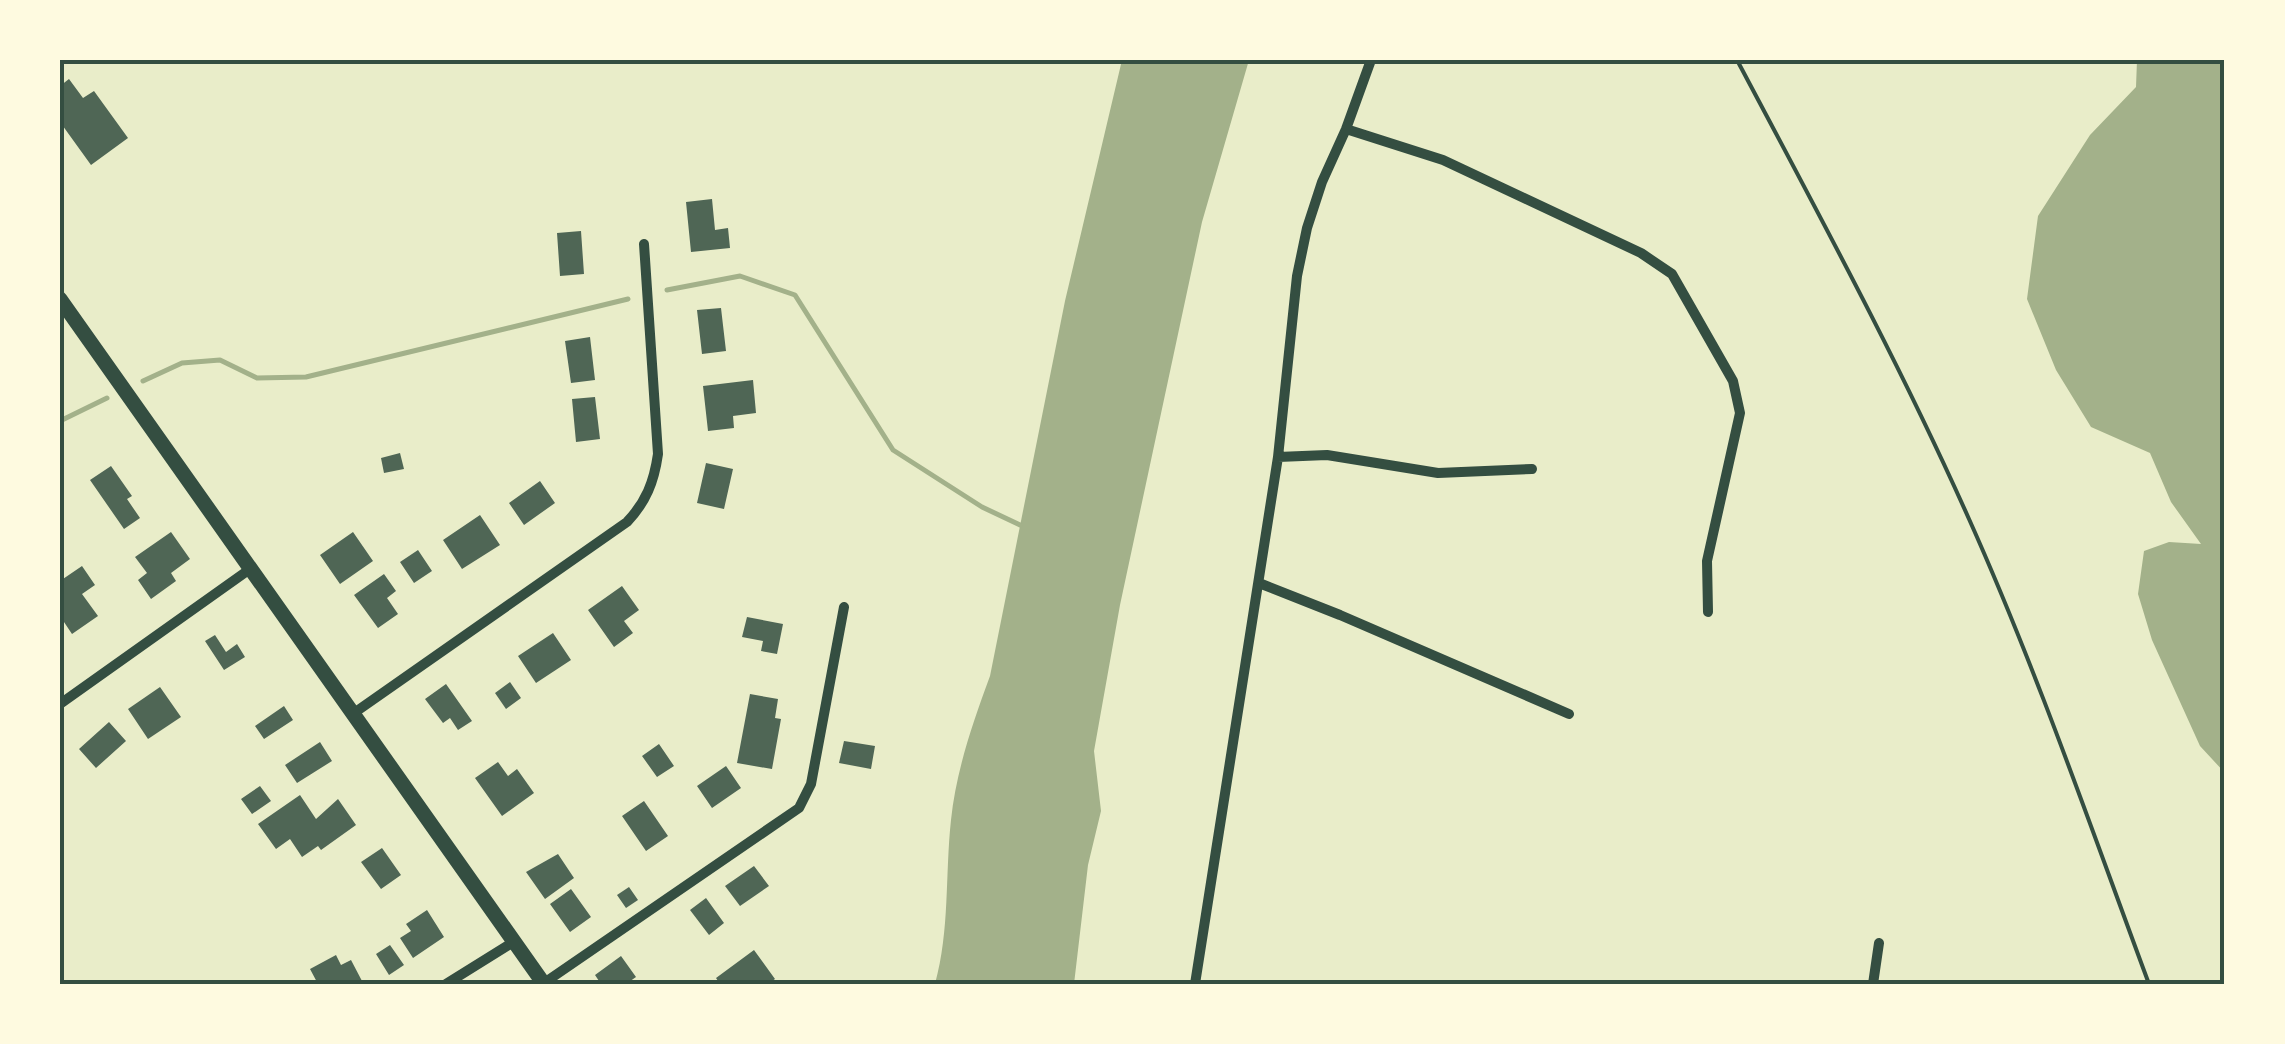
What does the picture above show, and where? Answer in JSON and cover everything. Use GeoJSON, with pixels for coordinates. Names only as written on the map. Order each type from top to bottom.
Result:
{"type":"FeatureCollection","features":[{"type":"Feature","properties":{"kind":"main road"},"geometry":{"type":"LineString","coordinates":[[60,299],[544,984]]}},
{"type":"Feature","properties":{"kind":"street"},"geometry":{"type":"LineString","coordinates":[[1196,984],[1278,457],[1297,276],[1322,182],[1371,60]]}},
{"type":"Feature","properties":{"kind":"street"},"geometry":{"type":"LineString","coordinates":[[1346,129],[1443,160],[1641,253],[1672,274],[1734,381],[1740,414],[1707,561],[1708,612]]}},
{"type":"Feature","properties":{"kind":"street"},"geometry":{"type":"LineString","coordinates":[[354,714],[639,510],[655,474],[658,454],[644,244]]}},
{"type":"Feature","properties":{"kind":"street"},"geometry":{"type":"LineString","coordinates":[[1278,457],[1328,455],[1438,473],[1532,469]]}},
{"type":"Feature","properties":{"kind":"street"},"geometry":{"type":"LineString","coordinates":[[60,704],[250,569]]}},
{"type":"Feature","properties":{"kind":"street"},"geometry":{"type":"LineString","coordinates":[[1259,583],[1570,714]]}},
{"type":"Feature","properties":{"kind":"street"},"geometry":{"type":"LineString","coordinates":[[544,984],[798,808],[812,784],[844,607]]}},
{"type":"Feature","properties":{"kind":"street"},"geometry":{"type":"LineString","coordinates":[[446,984],[515,941]]}},
{"type":"Feature","properties":{"kind":"street"},"geometry":{"type":"LineString","coordinates":[[1873,984],[1879,943]]}},
{"type":"Feature","properties":{"kind":"path"},"geometry":{"type":"LineString","coordinates":[[1737,60],[1841,255],[1968,518],[2048,708],[2149,984]]}},
{"type":"Feature","properties":{"kind":"shaded area"},"geometry":{"type":"Polygon","coordinates":[[[1122,60],[1249,60],[1202,222],[1120,605],[1094,751],[1101,811],[1088,865],[1074,984],[935,984],[943,943],[953,802],[990,676],[1065,301],[1122,60]]]}},
{"type":"Feature","properties":{"kind":"shaded area"},"geometry":{"type":"Polygon","coordinates":[[[2137,60],[2225,60],[2225,773],[2200,746],[2152,640],[2138,594],[2144,551],[2169,542],[2201,544],[2171,502],[2150,453],[2091,427],[2056,370],[2027,299],[2038,216],[2090,135],[2136,87],[2137,60]]]}},
{"type":"Feature","properties":{"kind":"building"},"geometry":{"type":"Polygon","coordinates":[[[69,79],[83,98],[94,91],[128,138],[91,165],[60,122],[60,86],[69,79]]]}},
{"type":"Feature","properties":{"kind":"building"},"geometry":{"type":"Polygon","coordinates":[[[712,199],[715,230],[728,228],[730,248],[691,252],[686,202],[712,199]]]}},
{"type":"Feature","properties":{"kind":"building"},"geometry":{"type":"Polygon","coordinates":[[[581,231],[584,274],[560,276],[557,233],[581,231]]]}},
{"type":"Feature","properties":{"kind":"building"},"geometry":{"type":"Polygon","coordinates":[[[721,308],[726,351],[702,354],[697,310],[721,308]]]}},
{"type":"Feature","properties":{"kind":"building"},"geometry":{"type":"Polygon","coordinates":[[[590,337],[595,380],[571,383],[565,341],[590,337]]]}},
{"type":"Feature","properties":{"kind":"building"},"geometry":{"type":"Polygon","coordinates":[[[753,380],[756,413],[733,416],[734,428],[708,431],[703,386],[753,380]]]}},
{"type":"Feature","properties":{"kind":"building"},"geometry":{"type":"Polygon","coordinates":[[[595,397],[600,439],[576,442],[572,399],[595,397]]]}},
{"type":"Feature","properties":{"kind":"building"},"geometry":{"type":"Polygon","coordinates":[[[400,453],[404,469],[384,473],[381,458],[400,453]]]}},
{"type":"Feature","properties":{"kind":"building"},"geometry":{"type":"Polygon","coordinates":[[[706,463],[733,469],[724,509],[697,503],[706,463]]]}},
{"type":"Feature","properties":{"kind":"building"},"geometry":{"type":"Polygon","coordinates":[[[111,466],[132,496],[127,499],[140,518],[124,529],[90,480],[111,466]]]}},
{"type":"Feature","properties":{"kind":"building"},"geometry":{"type":"Polygon","coordinates":[[[540,481],[555,503],[524,525],[509,503],[540,481]]]}},
{"type":"Feature","properties":{"kind":"building"},"geometry":{"type":"Polygon","coordinates":[[[480,515],[500,545],[462,569],[443,540],[480,515]]]}},
{"type":"Feature","properties":{"kind":"building"},"geometry":{"type":"Polygon","coordinates":[[[171,532],[190,559],[171,573],[176,581],[151,599],[138,580],[147,573],[135,557],[171,532]]]}},
{"type":"Feature","properties":{"kind":"building"},"geometry":{"type":"Polygon","coordinates":[[[353,532],[373,561],[340,584],[320,555],[353,532]]]}},
{"type":"Feature","properties":{"kind":"building"},"geometry":{"type":"Polygon","coordinates":[[[418,550],[432,571],[414,583],[400,562],[418,550]]]}},
{"type":"Feature","properties":{"kind":"building"},"geometry":{"type":"Polygon","coordinates":[[[82,566],[95,585],[82,594],[98,616],[72,634],[60,616],[60,581],[82,566]]]}},
{"type":"Feature","properties":{"kind":"building"},"geometry":{"type":"Polygon","coordinates":[[[384,574],[396,591],[387,598],[398,614],[378,628],[354,595],[384,574]]]}},
{"type":"Feature","properties":{"kind":"building"},"geometry":{"type":"Polygon","coordinates":[[[622,586],[639,610],[624,621],[633,633],[614,647],[588,610],[622,586]]]}},
{"type":"Feature","properties":{"kind":"building"},"geometry":{"type":"Polygon","coordinates":[[[747,617],[783,624],[777,654],[761,651],[763,641],[742,637],[747,617]]]}},
{"type":"Feature","properties":{"kind":"building"},"geometry":{"type":"Polygon","coordinates":[[[553,633],[571,660],[536,683],[518,656],[553,633]]]}},
{"type":"Feature","properties":{"kind":"building"},"geometry":{"type":"Polygon","coordinates":[[[215,635],[226,652],[237,644],[245,657],[224,670],[205,641],[215,635]]]}},
{"type":"Feature","properties":{"kind":"building"},"geometry":{"type":"Polygon","coordinates":[[[510,682],[521,698],[506,709],[495,693],[510,682]]]}},
{"type":"Feature","properties":{"kind":"building"},"geometry":{"type":"Polygon","coordinates":[[[446,684],[472,721],[458,730],[450,718],[443,723],[425,699],[446,684]]]}},
{"type":"Feature","properties":{"kind":"building"},"geometry":{"type":"Polygon","coordinates":[[[160,687],[181,717],[148,739],[128,709],[160,687]]]}},
{"type":"Feature","properties":{"kind":"building"},"geometry":{"type":"Polygon","coordinates":[[[750,694],[778,699],[775,718],[781,719],[772,769],[737,763],[750,694]]]}},
{"type":"Feature","properties":{"kind":"building"},"geometry":{"type":"Polygon","coordinates":[[[284,706],[293,720],[264,739],[255,726],[284,706]]]}},
{"type":"Feature","properties":{"kind":"building"},"geometry":{"type":"Polygon","coordinates":[[[109,722],[126,741],[96,768],[79,749],[109,722]]]}},
{"type":"Feature","properties":{"kind":"building"},"geometry":{"type":"Polygon","coordinates":[[[844,741],[875,746],[871,769],[839,763],[844,741]]]}},
{"type":"Feature","properties":{"kind":"building"},"geometry":{"type":"Polygon","coordinates":[[[320,742],[332,761],[297,783],[285,765],[320,742]]]}},
{"type":"Feature","properties":{"kind":"building"},"geometry":{"type":"Polygon","coordinates":[[[659,744],[674,766],[657,777],[642,756],[659,744]]]}},
{"type":"Feature","properties":{"kind":"building"},"geometry":{"type":"Polygon","coordinates":[[[498,762],[508,776],[517,769],[534,793],[502,816],[475,778],[498,762]]]}},
{"type":"Feature","properties":{"kind":"building"},"geometry":{"type":"Polygon","coordinates":[[[726,766],[741,788],[712,808],[697,786],[726,766]]]}},
{"type":"Feature","properties":{"kind":"building"},"geometry":{"type":"Polygon","coordinates":[[[260,786],[271,801],[252,814],[241,799],[260,786]]]}},
{"type":"Feature","properties":{"kind":"building"},"geometry":{"type":"Polygon","coordinates":[[[300,795],[316,819],[338,799],[356,825],[321,850],[318,846],[302,857],[290,839],[276,849],[258,824],[300,795]]]}},
{"type":"Feature","properties":{"kind":"building"},"geometry":{"type":"Polygon","coordinates":[[[644,801],[668,836],[646,851],[622,816],[644,801]]]}},
{"type":"Feature","properties":{"kind":"building"},"geometry":{"type":"Polygon","coordinates":[[[382,848],[401,875],[381,889],[361,862],[382,848]]]}},
{"type":"Feature","properties":{"kind":"building"},"geometry":{"type":"Polygon","coordinates":[[[558,854],[574,878],[545,899],[526,872],[558,854]]]}},
{"type":"Feature","properties":{"kind":"building"},"geometry":{"type":"Polygon","coordinates":[[[754,866],[769,886],[740,906],[725,886],[754,866]]]}},
{"type":"Feature","properties":{"kind":"building"},"geometry":{"type":"Polygon","coordinates":[[[629,887],[638,900],[626,908],[617,895],[629,887]]]}},
{"type":"Feature","properties":{"kind":"building"},"geometry":{"type":"Polygon","coordinates":[[[571,889],[591,917],[570,932],[550,904],[571,889]]]}},
{"type":"Feature","properties":{"kind":"building"},"geometry":{"type":"Polygon","coordinates":[[[706,898],[724,923],[709,935],[690,910],[706,898]]]}},
{"type":"Feature","properties":{"kind":"building"},"geometry":{"type":"Polygon","coordinates":[[[427,910],[444,937],[413,958],[400,938],[411,931],[406,924],[427,910]]]}},
{"type":"Feature","properties":{"kind":"building"},"geometry":{"type":"Polygon","coordinates":[[[390,945],[404,965],[389,975],[376,954],[390,945]]]}},
{"type":"Feature","properties":{"kind":"building"},"geometry":{"type":"Polygon","coordinates":[[[754,950],[775,979],[768,984],[720,984],[716,978],[754,950]]]}},
{"type":"Feature","properties":{"kind":"building"},"geometry":{"type":"Polygon","coordinates":[[[336,955],[341,965],[351,960],[362,981],[318,984],[310,969],[336,955]]]}},
{"type":"Feature","properties":{"kind":"building"},"geometry":{"type":"Polygon","coordinates":[[[621,956],[636,977],[626,984],[601,984],[595,975],[621,956]]]}},
{"type":"Feature","properties":{"kind":"waterway"},"geometry":{"type":"LineString","coordinates":[[667,290],[740,276],[795,295],[893,450],[982,507],[1020,525]]}},
{"type":"Feature","properties":{"kind":"waterway"},"geometry":{"type":"LineString","coordinates":[[143,381],[182,363],[220,360],[257,378],[306,377],[628,299]]}},
{"type":"Feature","properties":{"kind":"waterway"},"geometry":{"type":"LineString","coordinates":[[60,421],[107,398]]}}]}
